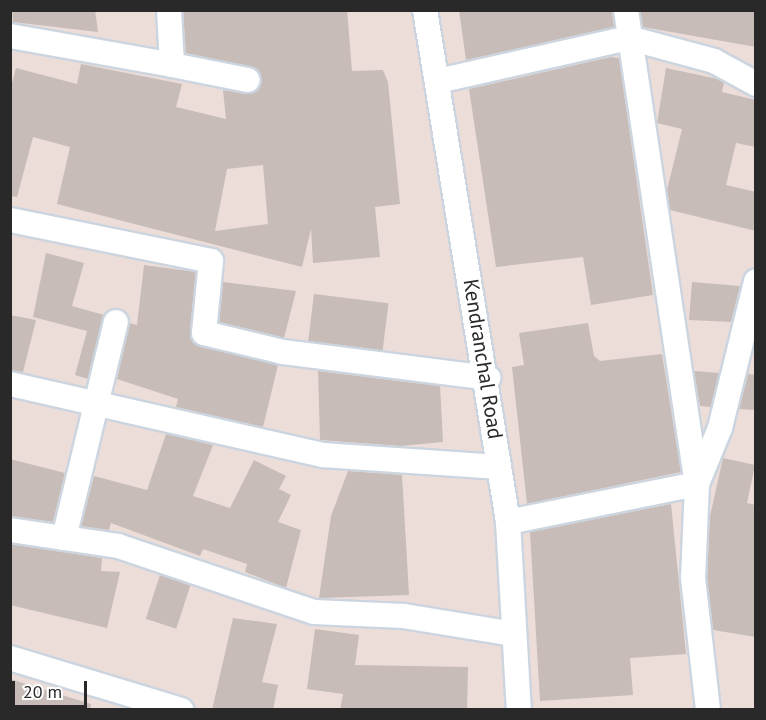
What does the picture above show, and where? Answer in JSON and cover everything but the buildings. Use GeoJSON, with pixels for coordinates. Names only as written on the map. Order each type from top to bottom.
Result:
{"type":"FeatureCollection","features":[{"type":"Feature","properties":{"kind":"street"},"geometry":{"type":"LineString","coordinates":[[169,10],[172,65]]}},
{"type":"Feature","properties":{"kind":"street","name":"Kendranchal Road"},"geometry":{"type":"LineString","coordinates":[[425,10],[488,378],[508,522],[519,710]]}},
{"type":"Feature","properties":{"kind":"street"},"geometry":{"type":"LineString","coordinates":[[626,10],[697,484],[693,578],[708,710]]}},
{"type":"Feature","properties":{"kind":"street"},"geometry":{"type":"LineString","coordinates":[[11,30],[248,80]]}},
{"type":"Feature","properties":{"kind":"street"},"geometry":{"type":"LineString","coordinates":[[438,81],[629,38],[714,61],[756,84]]}},
{"type":"Feature","properties":{"kind":"street"},"geometry":{"type":"LineString","coordinates":[[10,220],[211,261],[204,333],[283,352],[488,378]]}},
{"type":"Feature","properties":{"kind":"street"},"geometry":{"type":"LineString","coordinates":[[697,484],[720,428],[756,281]]}},
{"type":"Feature","properties":{"kind":"street"},"geometry":{"type":"LineString","coordinates":[[64,538],[116,322]]}},
{"type":"Feature","properties":{"kind":"street"},"geometry":{"type":"LineString","coordinates":[[10,384],[323,455],[499,467]]}},
{"type":"Feature","properties":{"kind":"street"},"geometry":{"type":"LineString","coordinates":[[508,522],[697,484]]}},
{"type":"Feature","properties":{"kind":"street"},"geometry":{"type":"LineString","coordinates":[[10,530],[118,546],[315,612],[404,616],[514,634]]}},
{"type":"Feature","properties":{"kind":"street"},"geometry":{"type":"LineString","coordinates":[[10,657],[181,710]]}}]}
